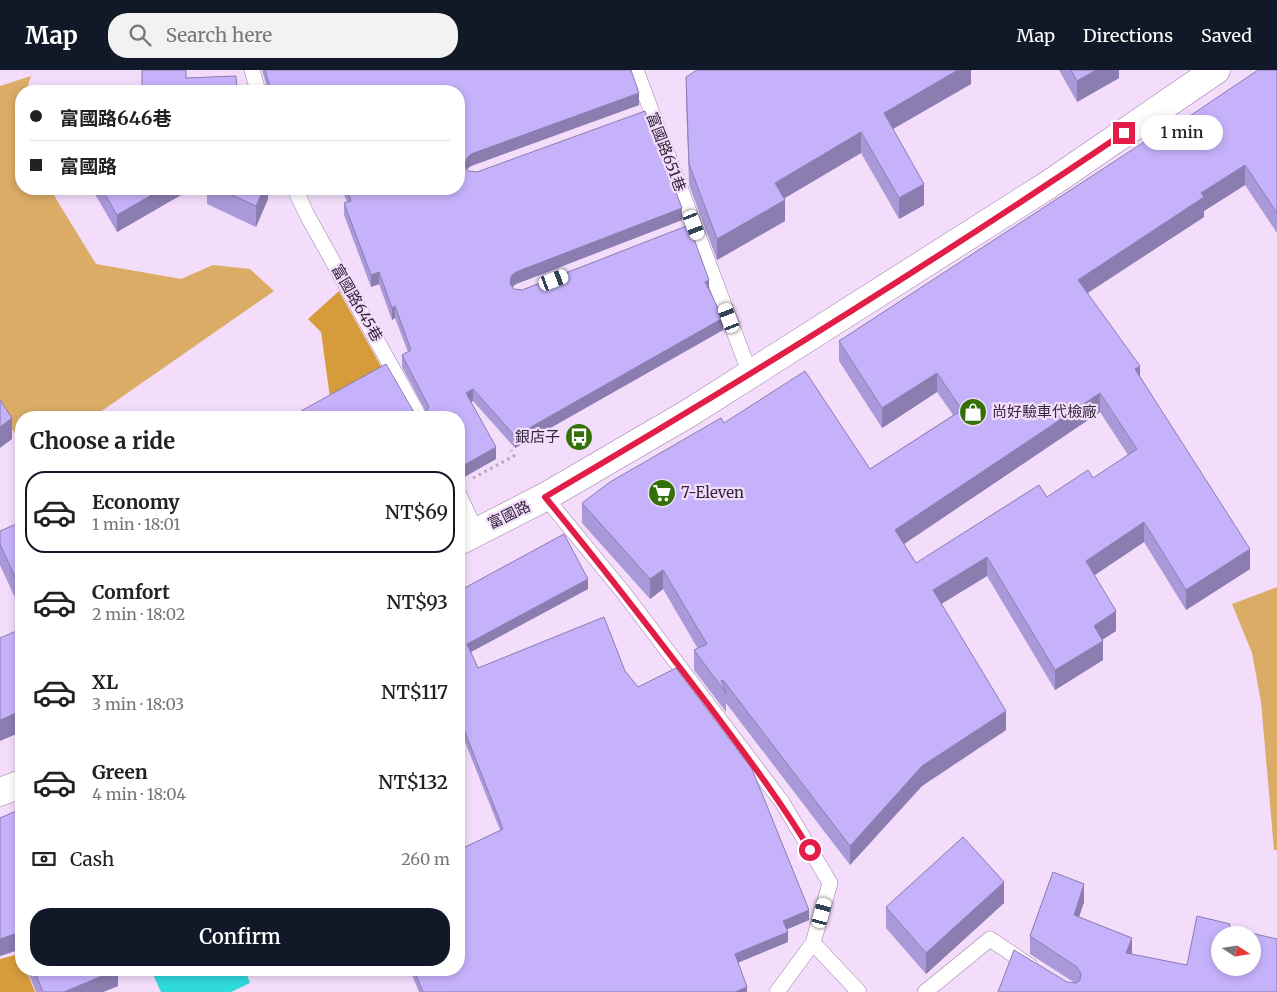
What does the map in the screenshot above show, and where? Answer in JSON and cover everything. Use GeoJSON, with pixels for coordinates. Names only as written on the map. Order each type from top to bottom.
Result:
{"type":"FeatureCollection","features":[{"type":"Feature","properties":{"kind":"street","name":"富國路"},"geometry":{"type":"LineString","coordinates":[[468,536],[545,497],[689,413],[1048,185],[1216,70]]}},
{"type":"Feature","properties":{"kind":"street"},"geometry":{"type":"LineString","coordinates":[[0,792],[15,786]]}},
{"type":"Feature","properties":{"kind":"lane"},"geometry":{"type":"LineString","coordinates":[[252,70],[256,85]]}},
{"type":"Feature","properties":{"kind":"lane","name":"富國路651巷"},"geometry":{"type":"LineString","coordinates":[[636,70],[646,112],[694,225],[750,374]]}},
{"type":"Feature","properties":{"kind":"lane","name":"富國路645巷"},"geometry":{"type":"LineString","coordinates":[[298,195],[307,216],[416,411]]}},
{"type":"Feature","properties":{"kind":"lane"},"geometry":{"type":"LineString","coordinates":[[676,232],[694,225]]}},
{"type":"Feature","properties":{"kind":"lane"},"geometry":{"type":"LineString","coordinates":[[545,497],[623,592],[782,802],[830,882],[813,943],[777,992]]}},
{"type":"Feature","properties":{"kind":"lane"},"geometry":{"type":"LineString","coordinates":[[465,522],[468,536]]}},
{"type":"Feature","properties":{"kind":"lane"},"geometry":{"type":"LineString","coordinates":[[925,992],[990,940],[1040,972]]}},
{"type":"Feature","properties":{"kind":"lane"},"geometry":{"type":"LineString","coordinates":[[813,943],[859,992]]}},
{"type":"Feature","properties":{"kind":"path"},"geometry":{"type":"LineString","coordinates":[[467,482],[514,456],[511,450]]}},
{"type":"Feature","properties":{"kind":"shaded area"},"geometry":{"type":"Polygon","coordinates":[[[31,76],[28,85],[15,85],[15,195],[54,195],[96,264],[181,279],[213,265],[250,269],[274,291],[102,411],[15,411],[15,433],[0,410],[0,86],[31,76]]]}},
{"type":"Feature","properties":{"kind":"shaded area"},"geometry":{"type":"Polygon","coordinates":[[[339,291],[383,370],[330,398],[321,332],[308,319],[339,291]]]}},
{"type":"Feature","properties":{"kind":"shaded area"},"geometry":{"type":"Polygon","coordinates":[[[1277,587],[1277,850],[1274,850],[1261,702],[1252,653],[1232,604],[1277,587]]]}},
{"type":"Feature","properties":{"kind":"shaded area"},"geometry":{"type":"Polygon","coordinates":[[[15,955],[15,976],[28,976],[35,992],[0,992],[0,959],[15,955]]]}},
{"type":"Feature","properties":{"kind":"shaded area"},"geometry":{"type":"Polygon","coordinates":[[[154,976],[247,976],[250,983],[231,992],[161,992],[154,976]]]}},
{"type":"Feature","properties":{"kind":"building"},"geometry":{"type":"Polygon","coordinates":[[[142,70],[186,70],[186,78],[236,76],[237,85],[142,85],[142,70]]]}},
{"type":"Feature","properties":{"kind":"building"},"geometry":{"type":"Polygon","coordinates":[[[265,70],[631,70],[639,93],[471,154],[467,158],[465,166],[465,85],[269,85],[265,70]]]}},
{"type":"Feature","properties":{"kind":"building"},"geometry":{"type":"Polygon","coordinates":[[[697,70],[958,70],[884,113],[924,184],[899,198],[861,132],[775,183],[785,200],[717,239],[689,164],[686,77],[697,70]]]}},
{"type":"Feature","properties":{"kind":"building"},"geometry":{"type":"Polygon","coordinates":[[[1071,70],[1096,70],[1077,81],[1071,70]]]}},
{"type":"Feature","properties":{"kind":"building"},"geometry":{"type":"Polygon","coordinates":[[[1258,70],[1277,70],[1277,213],[1245,165],[1201,193],[1204,197],[1078,280],[1140,366],[1135,369],[1250,549],[1186,590],[1144,522],[1086,561],[1116,611],[1094,626],[1103,641],[1055,670],[987,557],[933,590],[1006,711],[922,766],[850,846],[723,680],[721,681],[726,693],[694,650],[707,644],[663,570],[650,579],[582,503],[610,482],[721,418],[724,423],[805,371],[870,469],[962,410],[937,373],[882,408],[839,341],[1161,131],[1163,134],[1258,70]],[[1100,393],[895,530],[916,563],[1039,485],[1047,497],[1088,470],[1093,478],[1137,449],[1100,393]]]}},
{"type":"Feature","properties":{"kind":"building"},"geometry":{"type":"Polygon","coordinates":[[[645,111],[682,208],[516,272],[511,276],[510,284],[514,289],[522,290],[689,225],[709,280],[705,282],[723,318],[515,436],[473,389],[466,393],[496,447],[465,465],[465,411],[426,411],[429,407],[402,355],[411,350],[395,306],[392,308],[379,272],[371,275],[344,203],[351,201],[349,195],[465,195],[465,166],[468,171],[477,172],[645,111]]]}},
{"type":"Feature","properties":{"kind":"building"},"geometry":{"type":"Polygon","coordinates":[[[105,195],[152,195],[117,215],[105,195]]]}},
{"type":"Feature","properties":{"kind":"building"},"geometry":{"type":"Polygon","coordinates":[[[232,195],[261,195],[256,206],[232,195]]]}},
{"type":"Feature","properties":{"kind":"building"},"geometry":{"type":"Polygon","coordinates":[[[386,364],[413,411],[301,411],[386,364]]]}},
{"type":"Feature","properties":{"kind":"building"},"geometry":{"type":"Polygon","coordinates":[[[0,400],[12,418],[0,427],[0,400]]]}},
{"type":"Feature","properties":{"kind":"building"},"geometry":{"type":"Polygon","coordinates":[[[15,525],[15,577],[0,544],[0,531],[15,525]]]}},
{"type":"Feature","properties":{"kind":"building"},"geometry":{"type":"Polygon","coordinates":[[[564,534],[588,579],[467,644],[478,668],[604,617],[625,671],[638,687],[676,668],[752,769],[809,910],[783,921],[788,932],[735,954],[747,987],[735,992],[423,992],[416,976],[465,976],[465,847],[503,829],[465,732],[465,588],[564,534]]]}},
{"type":"Feature","properties":{"kind":"building"},"geometry":{"type":"Polygon","coordinates":[[[15,632],[15,714],[0,720],[0,638],[15,632]]]}},
{"type":"Feature","properties":{"kind":"building"},"geometry":{"type":"Polygon","coordinates":[[[15,812],[15,934],[0,939],[0,818],[15,812]]]}},
{"type":"Feature","properties":{"kind":"building"},"geometry":{"type":"Polygon","coordinates":[[[963,837],[1004,882],[926,953],[886,907],[963,837]]]}},
{"type":"Feature","properties":{"kind":"building"},"geometry":{"type":"Polygon","coordinates":[[[1053,872],[1084,884],[1074,915],[1132,938],[1126,953],[1187,965],[1197,916],[1230,924],[1230,926],[1211,926],[1211,976],[1261,976],[1261,935],[1277,939],[1277,992],[998,992],[1014,950],[1067,982],[1076,983],[1080,980],[1081,974],[1077,967],[1030,936],[1053,872]]]}},
{"type":"Feature","properties":{"kind":"building"},"geometry":{"type":"Polygon","coordinates":[[[36,976],[102,976],[64,992],[43,992],[36,976]]]}},
{"type":"Feature","properties":{"kind":"place","name":"尚好驗車代檢廠"},"geometry":{"type":"Point","coordinates":[973,412]}},
{"type":"Feature","properties":{"kind":"place","name":"銀店子"},"geometry":{"type":"Point","coordinates":[579,437]}},
{"type":"Feature","properties":{"kind":"place","name":"7-Eleven"},"geometry":{"type":"Point","coordinates":[662,493]}},
{"type":"Feature","properties":{"kind":"route"},"geometry":{"type":"LineString","coordinates":[[810,850],[782,802],[623,592],[545,497],[689,413],[1048,185],[1124,133]]}}]}
